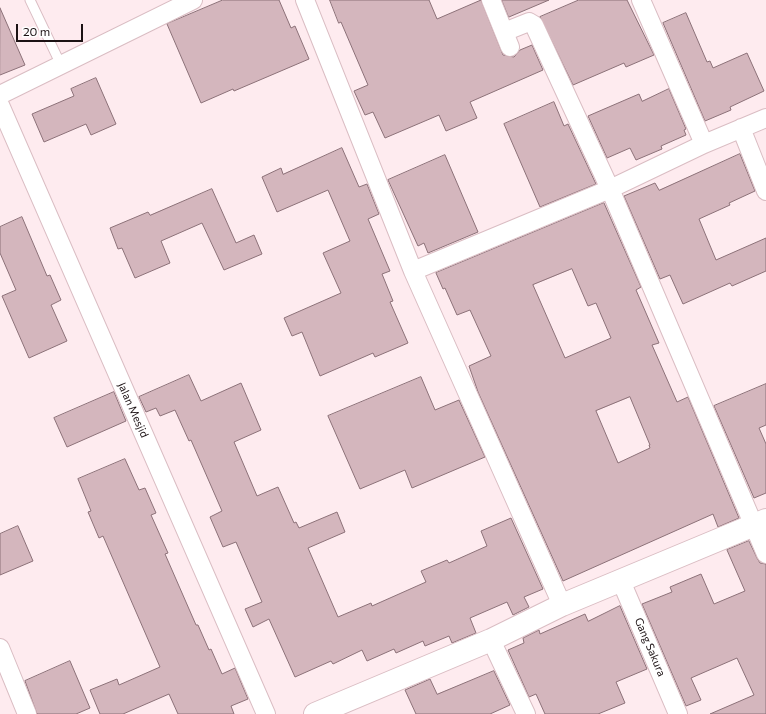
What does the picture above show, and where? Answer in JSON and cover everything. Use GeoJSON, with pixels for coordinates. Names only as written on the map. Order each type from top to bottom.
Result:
{"type":"FeatureCollection","features":[{"type":"Feature","properties":{"kind":"street"},"geometry":{"type":"LineString","coordinates":[[0,95],[193,0]]}},
{"type":"Feature","properties":{"kind":"street"},"geometry":{"type":"LineString","coordinates":[[305,0],[413,271],[562,605]]}},
{"type":"Feature","properties":{"kind":"street"},"geometry":{"type":"LineString","coordinates":[[491,0],[507,40],[530,22],[534,25],[610,189],[760,522],[766,554]]}},
{"type":"Feature","properties":{"kind":"street"},"geometry":{"type":"LineString","coordinates":[[640,0],[704,144]]}},
{"type":"Feature","properties":{"kind":"street","name":"Jalan Mesjid"},"geometry":{"type":"LineString","coordinates":[[0,105],[266,714]]}},
{"type":"Feature","properties":{"kind":"street"},"geometry":{"type":"LineString","coordinates":[[413,271],[610,189],[704,144],[766,118]]}},
{"type":"Feature","properties":{"kind":"street"},"geometry":{"type":"LineString","coordinates":[[741,128],[766,191]]}},
{"type":"Feature","properties":{"kind":"street"},"geometry":{"type":"LineString","coordinates":[[315,714],[491,640],[562,605],[760,522]]}},
{"type":"Feature","properties":{"kind":"street","name":"Gang Sakura"},"geometry":{"type":"LineString","coordinates":[[621,580],[678,714]]}},
{"type":"Feature","properties":{"kind":"street"},"geometry":{"type":"LineString","coordinates":[[491,640],[526,714]]}},
{"type":"Feature","properties":{"kind":"street"},"geometry":{"type":"LineString","coordinates":[[0,648],[27,714]]}},
{"type":"Feature","properties":{"kind":"lane"},"geometry":{"type":"LineString","coordinates":[[30,0],[61,65]]}},
{"type":"Feature","properties":{"kind":"building"},"geometry":{"type":"Polygon","coordinates":[[[223,0],[279,0],[291,28],[295,26],[309,59],[234,91],[233,89],[201,103],[167,24],[223,0]]]}},
{"type":"Feature","properties":{"kind":"building"},"geometry":{"type":"Polygon","coordinates":[[[330,0],[429,0],[437,19],[481,0],[503,55],[514,57],[520,50],[532,45],[543,70],[470,102],[477,118],[446,131],[439,115],[385,138],[373,112],[365,115],[354,91],[368,85],[330,0]]]}},
{"type":"Feature","properties":{"kind":"building"},"geometry":{"type":"Polygon","coordinates":[[[502,0],[549,0],[509,17],[502,0]]]}},
{"type":"Feature","properties":{"kind":"building"},"geometry":{"type":"Polygon","coordinates":[[[579,0],[627,0],[654,55],[626,67],[624,63],[573,85],[540,17],[579,0]]]}},
{"type":"Feature","properties":{"kind":"building"},"geometry":{"type":"Polygon","coordinates":[[[0,8],[25,65],[0,75],[0,8]]]}},
{"type":"Feature","properties":{"kind":"building"},"geometry":{"type":"Polygon","coordinates":[[[686,13],[707,62],[710,61],[713,68],[747,53],[764,91],[730,107],[731,110],[705,121],[663,23],[686,13]]]}},
{"type":"Feature","properties":{"kind":"building"},"geometry":{"type":"Polygon","coordinates":[[[96,78],[116,124],[91,135],[86,124],[44,142],[32,114],[74,96],[71,89],[96,78]]]}},
{"type":"Feature","properties":{"kind":"building"},"geometry":{"type":"Polygon","coordinates":[[[669,89],[686,129],[684,130],[686,135],[661,146],[662,149],[636,160],[630,148],[607,158],[588,116],[639,94],[642,101],[669,89]]]}},
{"type":"Feature","properties":{"kind":"building"},"geometry":{"type":"Polygon","coordinates":[[[554,102],[564,126],[568,124],[596,184],[540,207],[504,124],[554,102]]]}},
{"type":"Feature","properties":{"kind":"building"},"geometry":{"type":"Polygon","coordinates":[[[342,148],[359,187],[367,184],[379,214],[368,219],[390,271],[382,274],[393,301],[390,302],[408,343],[375,357],[373,353],[320,376],[302,332],[292,336],[284,318],[341,293],[323,253],[350,241],[328,190],[277,212],[262,177],[281,168],[283,174],[342,148]]]}},
{"type":"Feature","properties":{"kind":"building"},"geometry":{"type":"Polygon","coordinates":[[[740,154],[755,191],[729,203],[730,205],[699,219],[716,260],[766,238],[766,271],[732,286],[730,283],[683,304],[670,275],[660,279],[624,196],[655,183],[659,190],[740,154]]]}},
{"type":"Feature","properties":{"kind":"building"},"geometry":{"type":"Polygon","coordinates":[[[445,155],[478,232],[428,253],[424,243],[418,246],[388,180],[445,155]]]}},
{"type":"Feature","properties":{"kind":"building"},"geometry":{"type":"Polygon","coordinates":[[[212,189],[236,243],[254,235],[262,254],[224,270],[202,223],[161,241],[170,263],[135,278],[122,248],[118,249],[110,228],[148,212],[150,215],[212,189]]]}},
{"type":"Feature","properties":{"kind":"building"},"geometry":{"type":"Polygon","coordinates":[[[604,203],[641,287],[636,290],[659,343],[652,345],[677,402],[688,397],[739,518],[718,527],[713,514],[563,581],[478,392],[469,366],[491,356],[470,310],[457,315],[445,288],[443,289],[436,273],[604,203]],[[572,269],[533,285],[565,358],[611,338],[596,303],[588,306],[572,269]],[[630,397],[596,411],[618,463],[650,448],[630,397]]]}},
{"type":"Feature","properties":{"kind":"building"},"geometry":{"type":"Polygon","coordinates":[[[22,217],[47,276],[50,275],[61,300],[51,305],[67,341],[29,358],[2,296],[16,290],[0,253],[0,227],[22,217]]]}},
{"type":"Feature","properties":{"kind":"building"},"geometry":{"type":"Polygon","coordinates":[[[189,375],[201,401],[241,383],[261,430],[234,442],[257,496],[278,487],[294,523],[296,522],[299,528],[337,512],[345,532],[308,548],[338,617],[371,603],[372,606],[426,582],[421,571],[447,560],[449,563],[487,546],[481,531],[511,518],[543,589],[524,597],[529,607],[513,615],[507,602],[470,618],[476,633],[452,643],[449,636],[425,646],[423,641],[396,653],[394,649],[367,661],[362,650],[333,664],[331,661],[295,677],[269,619],[253,627],[245,609],[262,602],[236,542],[223,547],[210,517],[222,511],[191,440],[189,441],[175,410],[160,416],[156,408],[146,412],[139,397],[189,375]]]}},
{"type":"Feature","properties":{"kind":"building"},"geometry":{"type":"Polygon","coordinates":[[[421,377],[435,410],[459,400],[485,457],[412,488],[405,470],[360,489],[328,416],[421,377]]]}},
{"type":"Feature","properties":{"kind":"building"},"geometry":{"type":"Polygon","coordinates":[[[766,384],[766,425],[759,428],[766,444],[766,493],[754,498],[714,406],[766,384]]]}},
{"type":"Feature","properties":{"kind":"building"},"geometry":{"type":"Polygon","coordinates":[[[114,392],[126,421],[67,447],[54,418],[114,392]]]}},
{"type":"Feature","properties":{"kind":"building"},"geometry":{"type":"Polygon","coordinates":[[[125,459],[139,490],[145,488],[156,513],[151,515],[168,553],[165,554],[196,625],[198,625],[209,650],[211,649],[222,674],[235,668],[248,699],[231,706],[234,714],[178,714],[169,694],[123,714],[100,714],[90,690],[117,679],[119,685],[160,667],[103,536],[99,538],[88,512],[91,511],[78,479],[125,459]]]}},
{"type":"Feature","properties":{"kind":"building"},"geometry":{"type":"Polygon","coordinates":[[[18,526],[33,561],[0,575],[0,534],[18,526]]]}},
{"type":"Feature","properties":{"kind":"building"},"geometry":{"type":"Polygon","coordinates":[[[749,541],[760,563],[766,564],[766,714],[710,714],[754,695],[737,658],[691,678],[701,700],[686,706],[642,604],[672,592],[670,587],[701,574],[714,604],[745,591],[727,550],[749,541]]]}},
{"type":"Feature","properties":{"kind":"building"},"geometry":{"type":"Polygon","coordinates":[[[620,606],[647,669],[616,682],[625,703],[598,714],[545,714],[536,694],[529,697],[508,650],[524,643],[523,638],[539,630],[540,634],[585,614],[588,621],[620,606]]]}},
{"type":"Feature","properties":{"kind":"building"},"geometry":{"type":"Polygon","coordinates":[[[70,661],[90,708],[76,714],[37,714],[25,681],[70,661]]]}},
{"type":"Feature","properties":{"kind":"building"},"geometry":{"type":"Polygon","coordinates":[[[494,671],[510,705],[490,714],[416,714],[405,690],[430,679],[437,694],[494,671]]]}}]}
